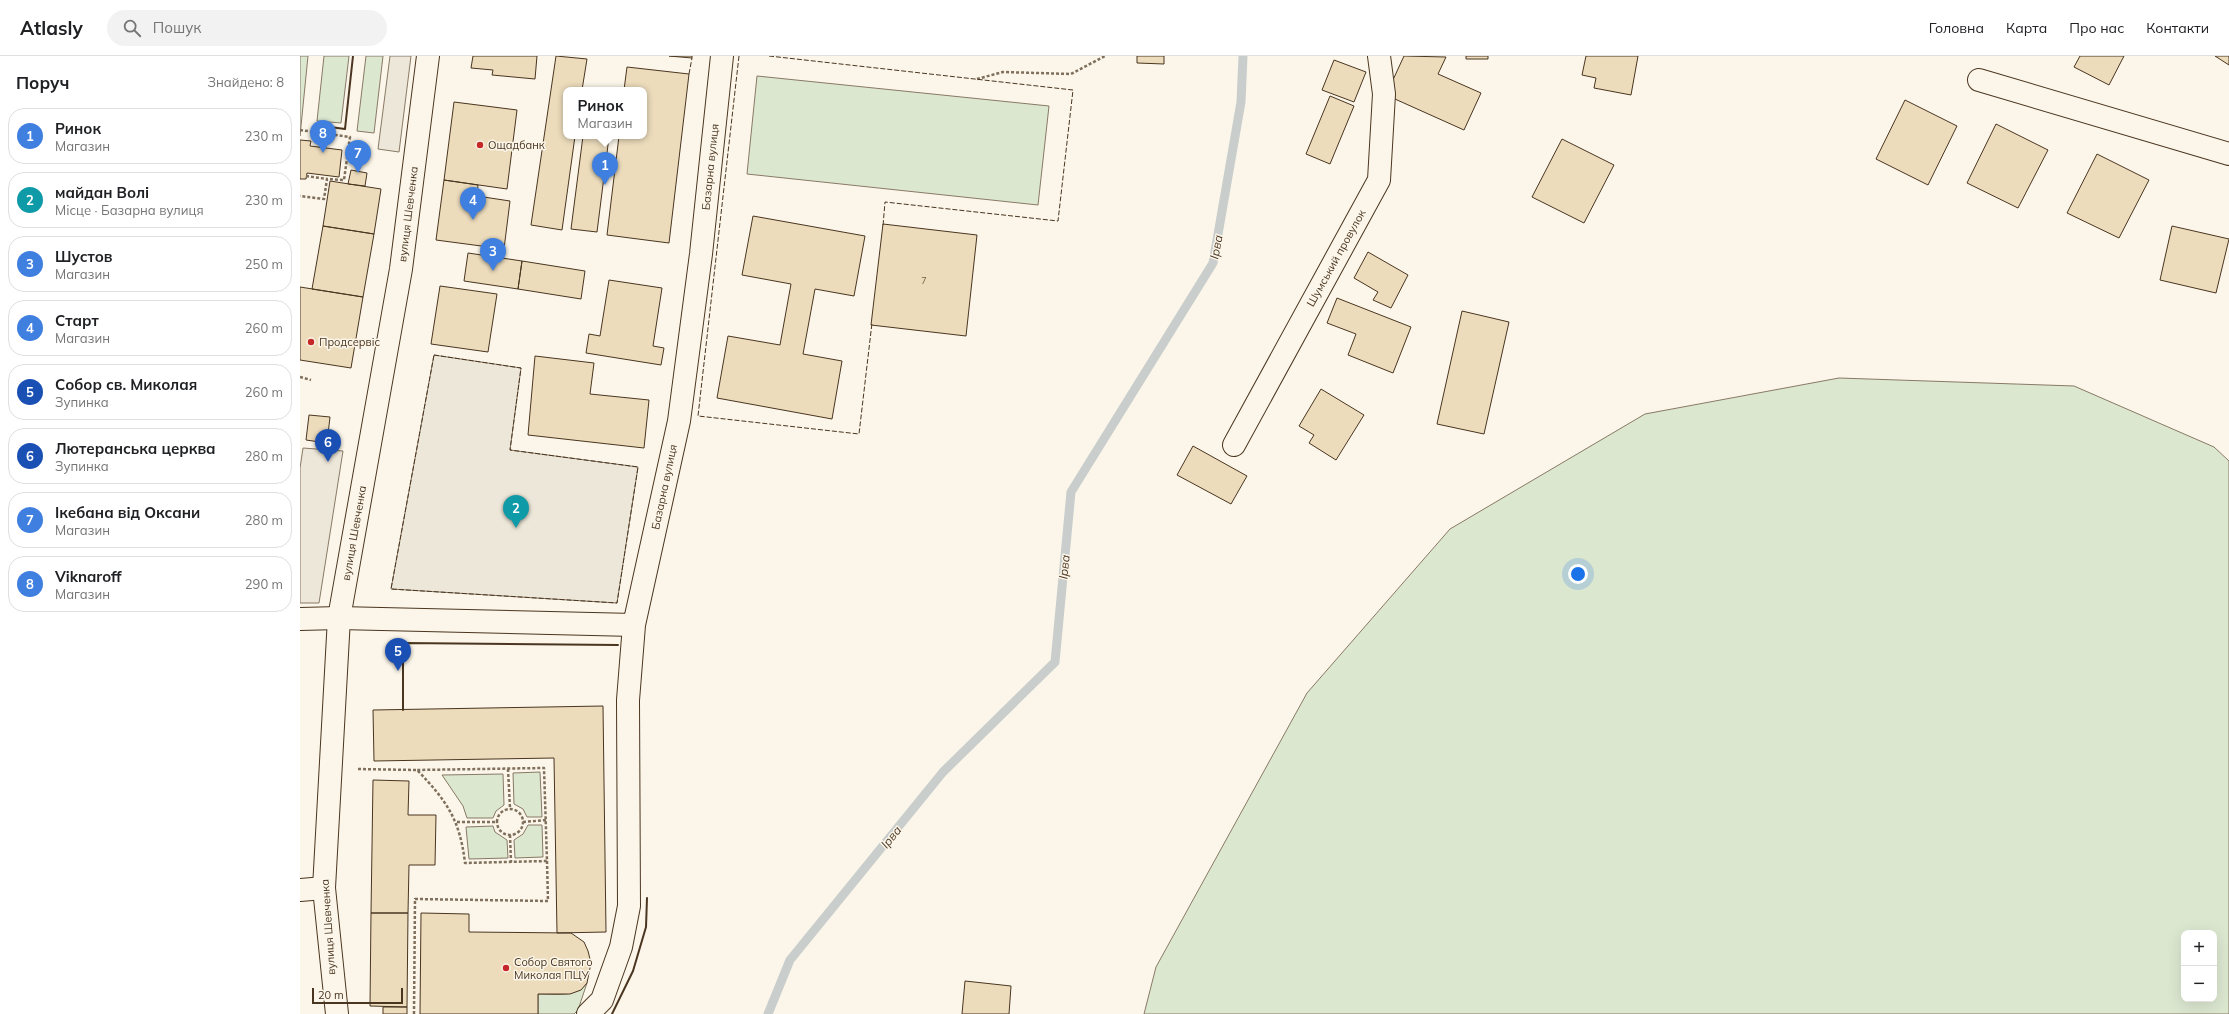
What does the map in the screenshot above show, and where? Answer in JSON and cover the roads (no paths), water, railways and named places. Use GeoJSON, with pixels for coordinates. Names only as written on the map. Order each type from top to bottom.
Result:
{"type":"FeatureCollection","features":[{"type":"Feature","properties":{"kind":"street","name":"вулиця Шевченка"},"geometry":{"type":"LineString","coordinates":[[337,1014],[324,888],[339,618],[401,269],[428,56]]}},
{"type":"Feature","properties":{"kind":"street","name":"Базарна вулиця"},"geometry":{"type":"LineString","coordinates":[[588,1014],[602,1000],[621,948],[629,906],[628,700],[634,625],[679,421],[700,261],[722,56]]}},
{"type":"Feature","properties":{"kind":"street","name":"Шумський провулок"},"geometry":{"type":"LineString","coordinates":[[1234,445],[1379,180],[1384,94],[1380,56]]}},
{"type":"Feature","properties":{"kind":"street"},"geometry":{"type":"LineString","coordinates":[[1979,80],[2229,154]]}},
{"type":"Feature","properties":{"kind":"street"},"geometry":{"type":"LineString","coordinates":[[300,619],[339,618],[634,625]]}},
{"type":"Feature","properties":{"kind":"street"},"geometry":{"type":"LineString","coordinates":[[300,890],[324,888]]}},
{"type":"Feature","properties":{"kind":"waterway","name":"Ірва"},"geometry":{"type":"LineString","coordinates":[[768,1014],[790,960],[943,772],[1055,662],[1071,492],[1213,263],[1241,102],[1243,56]]}},
{"type":"Feature","properties":{"kind":"place","name":"Ощадбанк"},"geometry":{"type":"Point","coordinates":[480,145]}},
{"type":"Feature","properties":{"kind":"place","name":"Viknaroff"},"geometry":{"type":"Point","coordinates":[323,153]}},
{"type":"Feature","properties":{"kind":"place","name":"Ікебана від Оксани"},"geometry":{"type":"Point","coordinates":[358,173]}},
{"type":"Feature","properties":{"kind":"place","name":"Ринок"},"geometry":{"type":"Point","coordinates":[605,185]}},
{"type":"Feature","properties":{"kind":"place","name":"Старт"},"geometry":{"type":"Point","coordinates":[473,220]}},
{"type":"Feature","properties":{"kind":"place","name":"Шустов"},"geometry":{"type":"Point","coordinates":[493,271]}},
{"type":"Feature","properties":{"kind":"place","name":"Продсервіс"},"geometry":{"type":"Point","coordinates":[311,342]}},
{"type":"Feature","properties":{"kind":"place","name":"Лютеранська церква"},"geometry":{"type":"Point","coordinates":[328,462]}},
{"type":"Feature","properties":{"kind":"place","name":"майдан Волі"},"geometry":{"type":"Point","coordinates":[516,528]}},
{"type":"Feature","properties":{"kind":"place","name":"Собор св. Миколая"},"geometry":{"type":"Point","coordinates":[398,671]}},
{"type":"Feature","properties":{"kind":"place","name":"Собор Святого Миколая ПЦУ"},"geometry":{"type":"Point","coordinates":[506,968]}}]}
